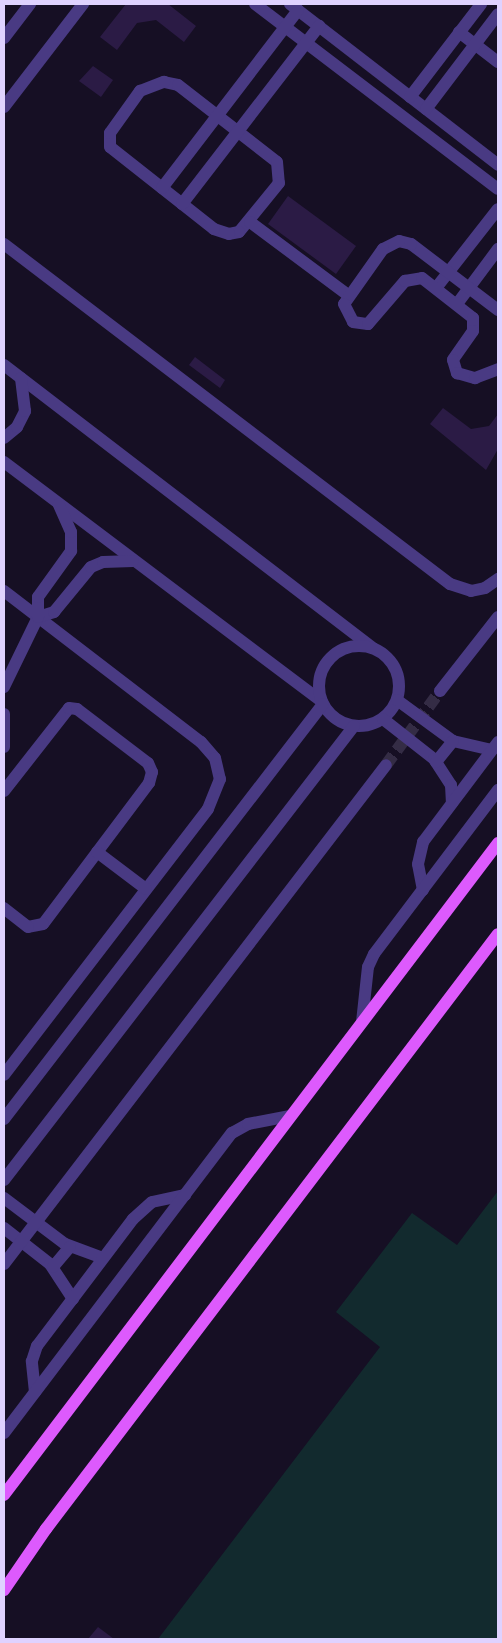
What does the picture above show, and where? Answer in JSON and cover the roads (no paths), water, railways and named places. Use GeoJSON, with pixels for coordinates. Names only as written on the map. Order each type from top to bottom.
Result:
{"type":"FeatureCollection","features":[{"type":"Feature","properties":{"kind":"main road"},"geometry":{"type":"LineString","coordinates":[[4,1495],[498,843]]}},
{"type":"Feature","properties":{"kind":"main road"},"geometry":{"type":"LineString","coordinates":[[4,1590],[52,1521],[498,934]]}},
{"type":"Feature","properties":{"kind":"street"},"geometry":{"type":"LineString","coordinates":[[4,38],[30,4]]}},
{"type":"Feature","properties":{"kind":"street"},"geometry":{"type":"LineString","coordinates":[[4,107],[83,4]]}},
{"type":"Feature","properties":{"kind":"street"},"geometry":{"type":"LineString","coordinates":[[255,4],[498,189]]}},
{"type":"Feature","properties":{"kind":"street"},"geometry":{"type":"LineString","coordinates":[[162,188],[285,26],[294,7],[498,165]]}},
{"type":"Feature","properties":{"kind":"street"},"geometry":{"type":"LineString","coordinates":[[410,97],[478,8],[496,23],[475,44],[426,109]]}},
{"type":"Feature","properties":{"kind":"street"},"geometry":{"type":"LineString","coordinates":[[182,204],[318,26]]}},
{"type":"Feature","properties":{"kind":"street"},"geometry":{"type":"LineString","coordinates":[[459,32],[498,62]]}},
{"type":"Feature","properties":{"kind":"street"},"geometry":{"type":"LineString","coordinates":[[174,83],[238,130],[274,158],[281,172],[276,187],[250,222],[239,232],[223,233],[112,151],[108,142],[112,129],[138,94],[149,84],[174,83]]}},
{"type":"Feature","properties":{"kind":"street"},"geometry":{"type":"LineString","coordinates":[[436,288],[498,209]]}},
{"type":"Feature","properties":{"kind":"street"},"geometry":{"type":"LineString","coordinates":[[250,222],[348,295]]}},
{"type":"Feature","properties":{"kind":"street"},"geometry":{"type":"LineString","coordinates":[[498,310],[411,244],[393,242],[348,295],[344,304],[346,315],[363,325],[376,318],[408,278],[422,278],[470,314],[475,326],[454,356],[455,370],[475,378],[498,369]]}},
{"type":"Feature","properties":{"kind":"street"},"geometry":{"type":"LineString","coordinates":[[4,244],[450,584],[471,591],[485,588],[498,579]]}},
{"type":"Feature","properties":{"kind":"street"},"geometry":{"type":"LineString","coordinates":[[457,304],[498,250]]}},
{"type":"Feature","properties":{"kind":"street"},"geometry":{"type":"LineString","coordinates":[[4,365],[373,648],[396,669],[397,700],[383,719],[354,726],[335,719],[322,703],[4,462]]}},
{"type":"Feature","properties":{"kind":"street"},"geometry":{"type":"LineString","coordinates":[[4,438],[17,427],[25,411],[21,378]]}},
{"type":"Feature","properties":{"kind":"street"},"geometry":{"type":"LineString","coordinates":[[4,687],[38,617],[38,597],[60,570],[72,544],[58,503]]}},
{"type":"Feature","properties":{"kind":"street"},"geometry":{"type":"LineString","coordinates":[[38,617],[54,612],[76,582],[97,564],[134,561]]}},
{"type":"Feature","properties":{"kind":"street"},"geometry":{"type":"LineString","coordinates":[[60,570],[68,580],[76,582]]}},
{"type":"Feature","properties":{"kind":"street"},"geometry":{"type":"LineString","coordinates":[[4,591],[200,742],[215,758],[220,779],[214,800],[4,1075]]}},
{"type":"Feature","properties":{"kind":"street"},"geometry":{"type":"LineString","coordinates":[[440,691],[498,617]]}},
{"type":"Feature","properties":{"kind":"street"},"geometry":{"type":"LineString","coordinates":[[4,1119],[322,703],[319,678],[330,658],[350,646],[373,648]]}},
{"type":"Feature","properties":{"kind":"street"},"geometry":{"type":"LineString","coordinates":[[397,700],[452,741],[495,746]]}},
{"type":"Feature","properties":{"kind":"street"},"geometry":{"type":"LineString","coordinates":[[4,908],[28,927],[40,926],[149,782],[152,772],[148,763],[77,709],[63,713],[5,786]]}},
{"type":"Feature","properties":{"kind":"street"},"geometry":{"type":"LineString","coordinates":[[4,714],[4,747]]}},
{"type":"Feature","properties":{"kind":"street"},"geometry":{"type":"LineString","coordinates":[[383,719],[436,762],[451,785],[451,804]]}},
{"type":"Feature","properties":{"kind":"street"},"geometry":{"type":"LineString","coordinates":[[4,1180],[354,726]]}},
{"type":"Feature","properties":{"kind":"street"},"geometry":{"type":"LineString","coordinates":[[436,762],[452,741]]}},
{"type":"Feature","properties":{"kind":"street"},"geometry":{"type":"LineString","coordinates":[[423,890],[418,864],[420,849],[495,746]]}},
{"type":"Feature","properties":{"kind":"street"},"geometry":{"type":"LineString","coordinates":[[4,1264],[386,765]]}},
{"type":"Feature","properties":{"kind":"street"},"geometry":{"type":"LineString","coordinates":[[362,1022],[371,960],[498,790]]}},
{"type":"Feature","properties":{"kind":"street"},"geometry":{"type":"LineString","coordinates":[[97,852],[146,889]]}},
{"type":"Feature","properties":{"kind":"street"},"geometry":{"type":"LineString","coordinates":[[4,1433],[236,1130],[290,1116]]}},
{"type":"Feature","properties":{"kind":"street"},"geometry":{"type":"LineString","coordinates":[[35,1392],[34,1353],[104,1258],[145,1206],[185,1195]]}},
{"type":"Feature","properties":{"kind":"street"},"geometry":{"type":"LineString","coordinates":[[4,1198],[70,1247],[104,1258]]}},
{"type":"Feature","properties":{"kind":"street"},"geometry":{"type":"LineString","coordinates":[[4,1228],[53,1267],[73,1299]]}},
{"type":"Feature","properties":{"kind":"street"},"geometry":{"type":"LineString","coordinates":[[53,1267],[70,1247]]}},
{"type":"Feature","properties":{"kind":"tunnel"},"geometry":{"type":"LineString","coordinates":[[386,765],[440,691]]}}]}
